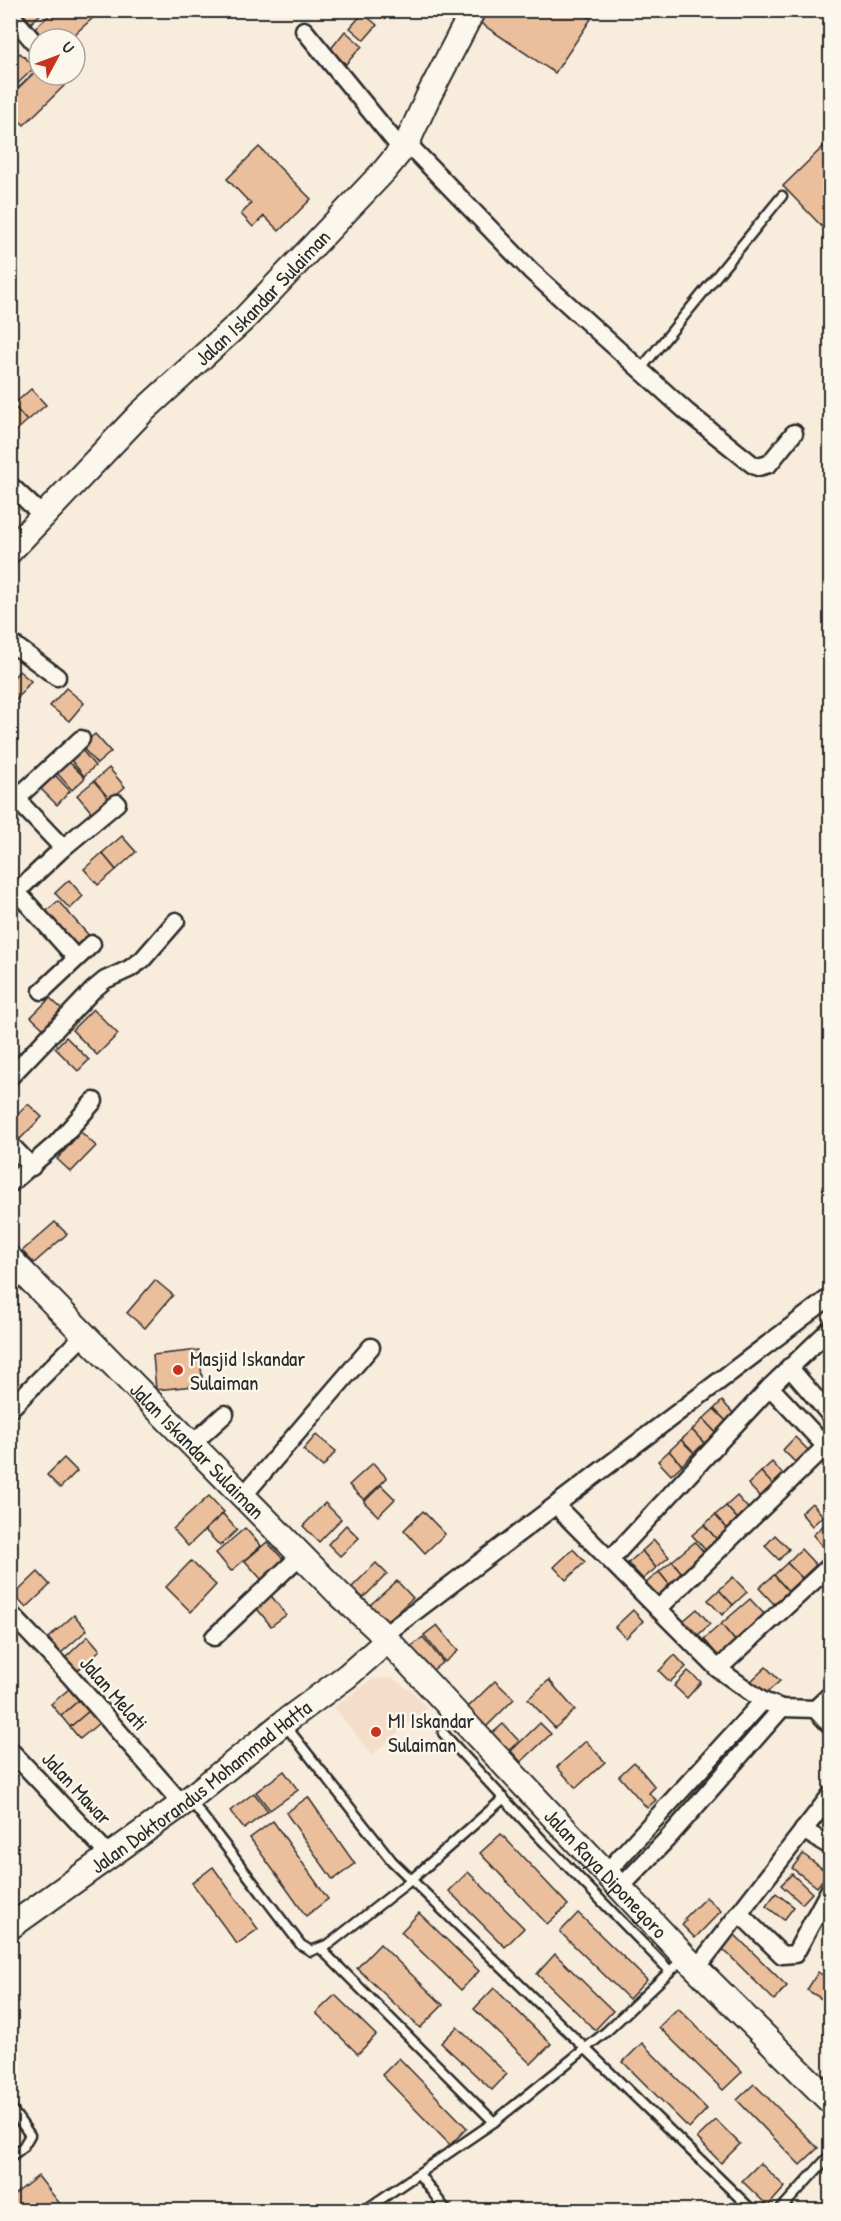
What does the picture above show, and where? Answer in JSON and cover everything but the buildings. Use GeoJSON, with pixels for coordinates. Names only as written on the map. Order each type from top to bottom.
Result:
{"type":"FeatureCollection","features":[{"type":"Feature","properties":{"kind":"street","name":"Jalan Iskandar Sulaiman"},"geometry":{"type":"LineString","coordinates":[[10,551],[141,413],[244,319],[363,194],[404,147],[473,10]]}},
{"type":"Feature","properties":{"kind":"street"},"geometry":{"type":"LineString","coordinates":[[10,14],[27,34]]}},
{"type":"Feature","properties":{"kind":"street"},"geometry":{"type":"LineString","coordinates":[[304,30],[404,147],[531,271],[687,412],[758,468],[769,464],[794,433]]}},
{"type":"Feature","properties":{"kind":"street"},"geometry":{"type":"LineString","coordinates":[[10,484],[43,516]]}},
{"type":"Feature","properties":{"kind":"street"},"geometry":{"type":"LineString","coordinates":[[10,642],[57,677]]}},
{"type":"Feature","properties":{"kind":"street"},"geometry":{"type":"LineString","coordinates":[[63,848],[22,805],[20,795],[81,739]]}},
{"type":"Feature","properties":{"kind":"street"},"geometry":{"type":"LineString","coordinates":[[76,958],[14,895],[63,848],[117,803]]}},
{"type":"Feature","properties":{"kind":"street"},"geometry":{"type":"LineString","coordinates":[[10,1077],[93,990],[105,980],[142,960],[176,921]]}},
{"type":"Feature","properties":{"kind":"street"},"geometry":{"type":"LineString","coordinates":[[42,991],[92,944]]}},
{"type":"Feature","properties":{"kind":"street"},"geometry":{"type":"LineString","coordinates":[[10,1184],[57,1143],[94,1101]]}},
{"type":"Feature","properties":{"kind":"street"},"geometry":{"type":"LineString","coordinates":[[10,1144],[32,1167]]}},
{"type":"Feature","properties":{"kind":"street","name":"Jalan Iskandar Sulaiman"},"geometry":{"type":"LineString","coordinates":[[10,1259],[385,1639]]}},
{"type":"Feature","properties":{"kind":"street"},"geometry":{"type":"LineString","coordinates":[[385,1639],[831,1297]]}},
{"type":"Feature","properties":{"kind":"street"},"geometry":{"type":"LineString","coordinates":[[610,1560],[789,1367],[831,1329]]}},
{"type":"Feature","properties":{"kind":"street"},"geometry":{"type":"LineString","coordinates":[[10,1408],[85,1334]]}},
{"type":"Feature","properties":{"kind":"street"},"geometry":{"type":"LineString","coordinates":[[243,1496],[371,1347]]}},
{"type":"Feature","properties":{"kind":"street"},"geometry":{"type":"LineString","coordinates":[[789,1367],[831,1414]]}},
{"type":"Feature","properties":{"kind":"street"},"geometry":{"type":"LineString","coordinates":[[658,1609],[829,1446],[770,1387]]}},
{"type":"Feature","properties":{"kind":"street"},"geometry":{"type":"LineString","coordinates":[[192,1444],[225,1414]]}},
{"type":"Feature","properties":{"kind":"street"},"geometry":{"type":"LineString","coordinates":[[563,1513],[718,1669],[763,1701],[782,1708],[814,1709],[831,1695]]}},
{"type":"Feature","properties":{"kind":"street"},"geometry":{"type":"LineString","coordinates":[[214,1637],[301,1555]]}},
{"type":"Feature","properties":{"kind":"street"},"geometry":{"type":"LineString","coordinates":[[718,1669],[831,1566]]}},
{"type":"Feature","properties":{"kind":"street","name":"Jalan Melati"},"geometry":{"type":"LineString","coordinates":[[10,1613],[186,1802]]}},
{"type":"Feature","properties":{"kind":"street","name":"Jalan Doktorandus Mohammad Hatta"},"geometry":{"type":"LineString","coordinates":[[10,1927],[186,1802],[283,1723],[347,1676],[385,1639]]}},
{"type":"Feature","properties":{"kind":"street","name":"Jalan Raya Diponegoro"},"geometry":{"type":"LineString","coordinates":[[385,1639],[522,1782],[612,1881],[684,1966],[831,2101]]}},
{"type":"Feature","properties":{"kind":"street"},"geometry":{"type":"LineString","coordinates":[[612,1881],[742,1723],[763,1701]]}},
{"type":"Feature","properties":{"kind":"street"},"geometry":{"type":"LineString","coordinates":[[612,1881],[668,1838],[782,1708]]}},
{"type":"Feature","properties":{"kind":"street"},"geometry":{"type":"LineString","coordinates":[[814,1709],[831,1725]]}},
{"type":"Feature","properties":{"kind":"street"},"geometry":{"type":"LineString","coordinates":[[742,1723],[758,1736]]}},
{"type":"Feature","properties":{"kind":"street","name":"Jalan Mawar"},"geometry":{"type":"LineString","coordinates":[[10,1750],[110,1856]]}},
{"type":"Feature","properties":{"kind":"street"},"geometry":{"type":"LineString","coordinates":[[684,1966],[739,1913],[831,1796]]}},
{"type":"Feature","properties":{"kind":"street"},"geometry":{"type":"LineString","coordinates":[[803,1830],[831,1846]]}},
{"type":"Feature","properties":{"kind":"street"},"geometry":{"type":"LineString","coordinates":[[739,1913],[782,1955],[789,1956],[795,1954],[831,1889]]}},
{"type":"Feature","properties":{"kind":"lane"},"geometry":{"type":"LineString","coordinates":[[640,371],[782,196]]}},
{"type":"Feature","properties":{"kind":"lane"},"geometry":{"type":"LineString","coordinates":[[283,1723],[392,1861],[752,2211]]}},
{"type":"Feature","properties":{"kind":"lane"},"geometry":{"type":"LineString","coordinates":[[365,2211],[494,2122],[608,2031],[684,1966],[504,1798],[443,1733]]}},
{"type":"Feature","properties":{"kind":"lane"},"geometry":{"type":"LineString","coordinates":[[186,1802],[301,1945],[311,1951],[321,1949],[411,1880],[504,1798]]}},
{"type":"Feature","properties":{"kind":"lane"},"geometry":{"type":"LineString","coordinates":[[321,1949],[494,2122]]}},
{"type":"Feature","properties":{"kind":"lane"},"geometry":{"type":"LineString","coordinates":[[10,2107],[30,2135],[23,2148],[10,2157]]}},
{"type":"Feature","properties":{"kind":"lane"},"geometry":{"type":"LineString","coordinates":[[780,2211],[831,2155]]}},
{"type":"Feature","properties":{"kind":"lane"},"geometry":{"type":"LineString","coordinates":[[419,2174],[446,2211]]}},
{"type":"Feature","properties":{"kind":"shaded area","name":"MI Iskandar Sulaiman"},"geometry":{"type":"Polygon","coordinates":[[[392,1678],[413,1692],[427,1708],[372,1755],[334,1707],[373,1679],[392,1678]]]}},
{"type":"Feature","properties":{"kind":"place","name":"Masjid Iskandar Sulaiman"},"geometry":{"type":"Point","coordinates":[178,1370]}},
{"type":"Feature","properties":{"kind":"place","name":"MI Iskandar Sulaiman"},"geometry":{"type":"Point","coordinates":[376,1732]}}]}
